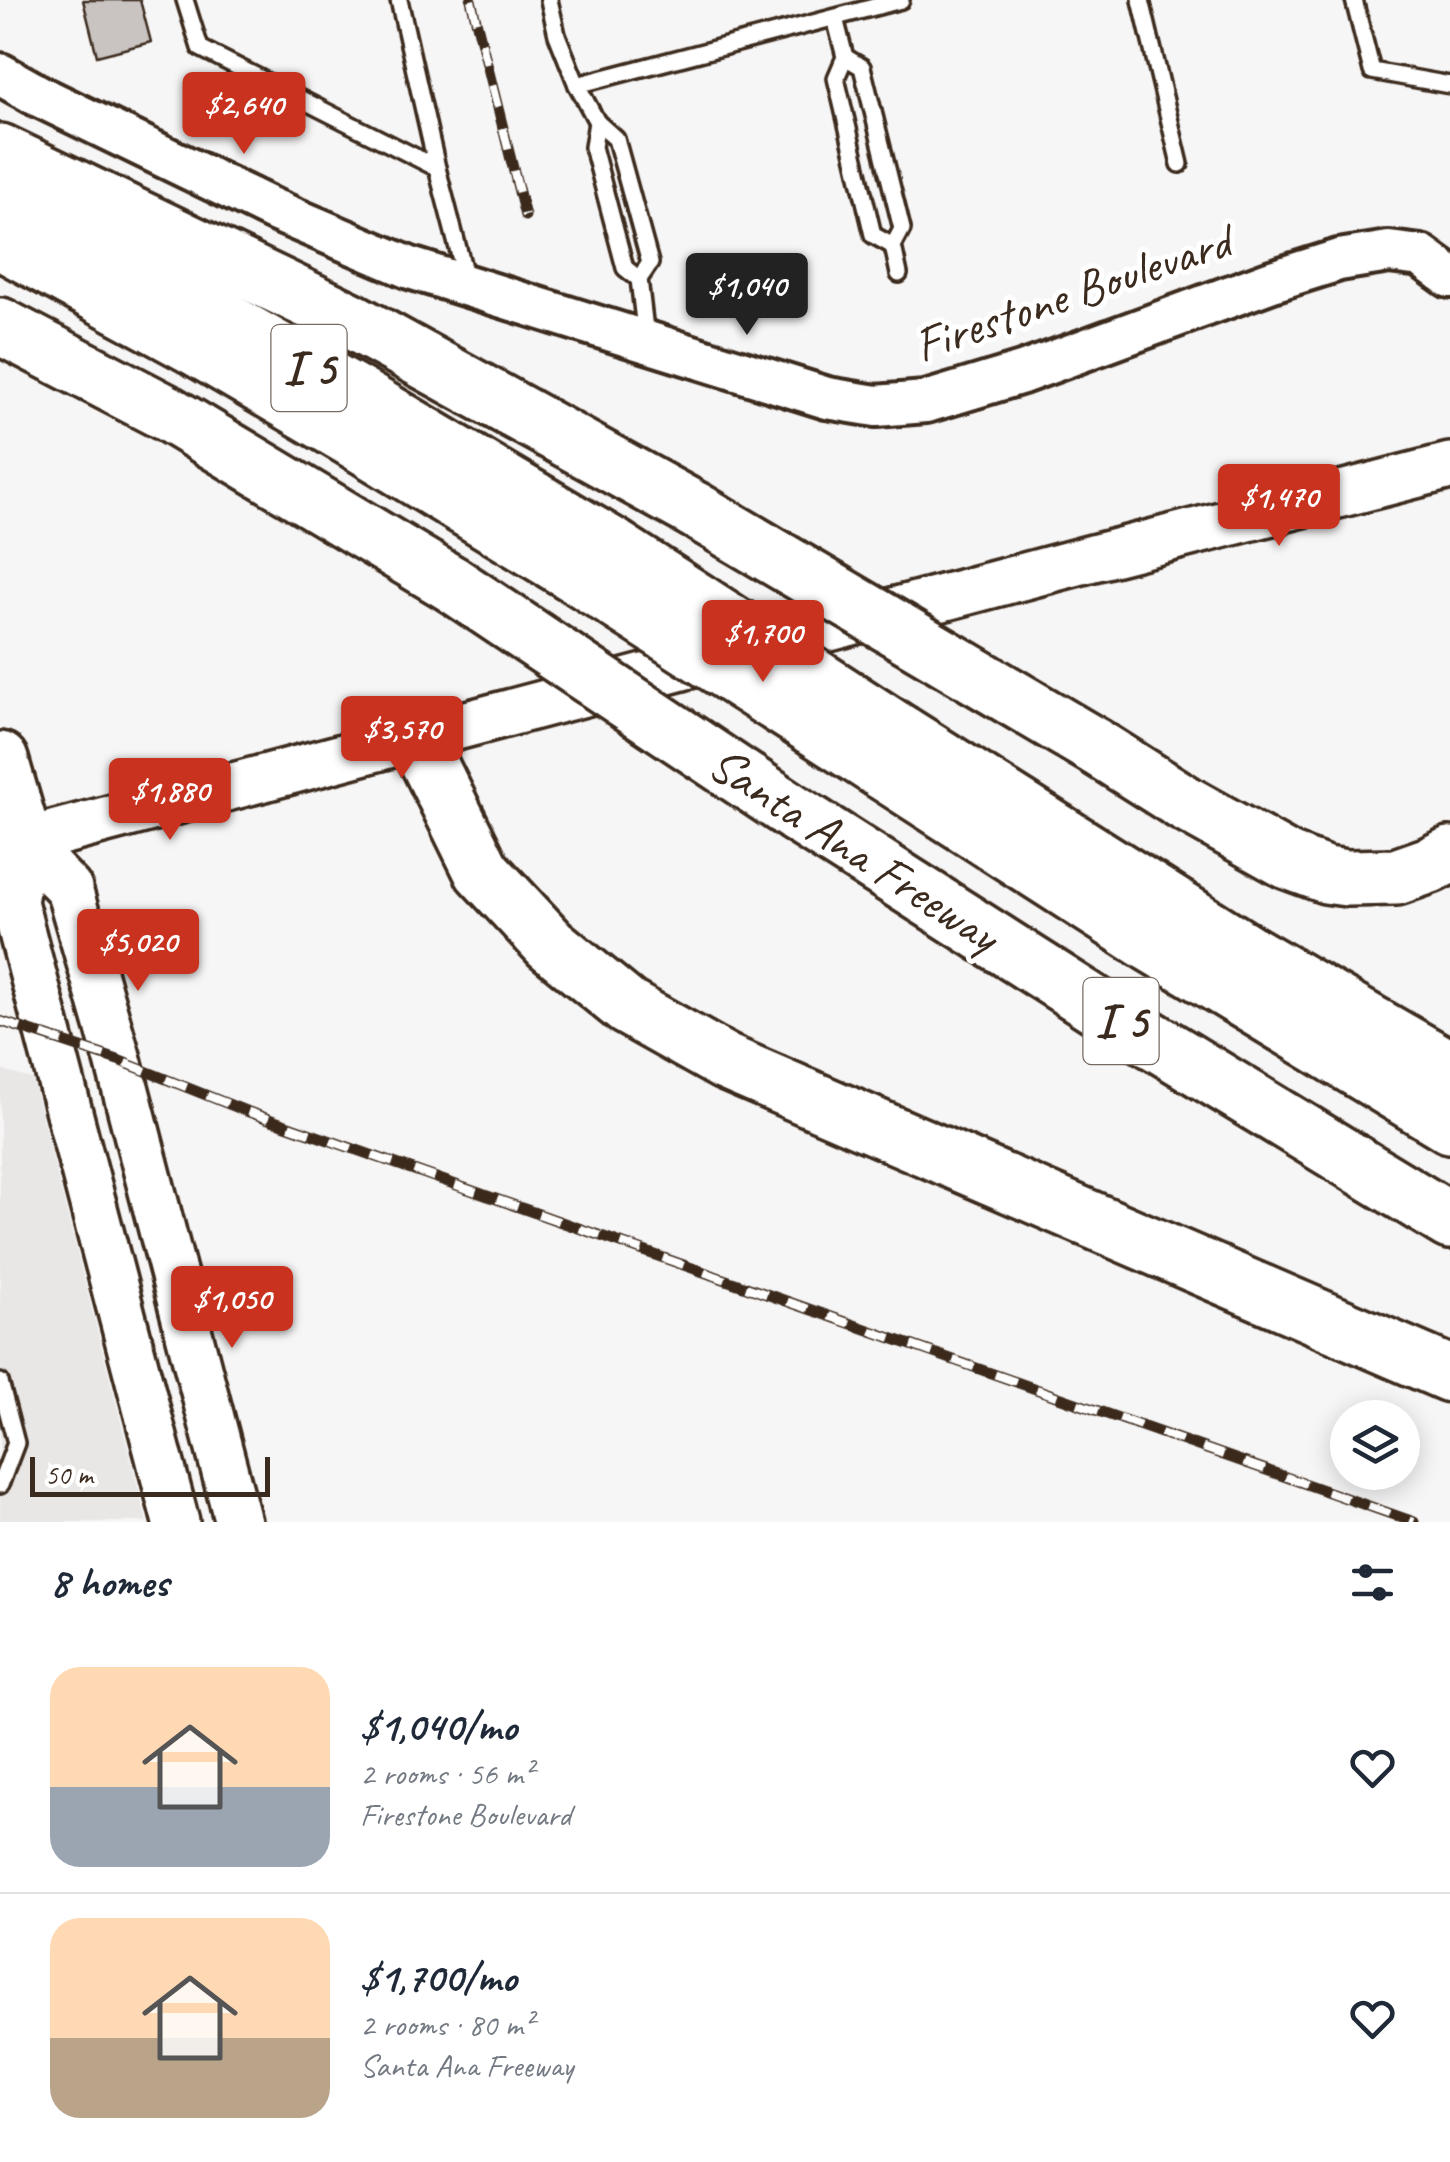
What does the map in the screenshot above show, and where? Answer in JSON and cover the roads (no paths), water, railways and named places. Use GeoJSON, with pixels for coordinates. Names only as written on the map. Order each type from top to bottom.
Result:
{"type":"FeatureCollection","features":[{"type":"Feature","properties":{"kind":"highway"},"geometry":{"type":"LineString","coordinates":[[0,152],[350,320],[695,510],[1288,861],[1326,875],[1396,878],[1450,855]]}},
{"type":"Feature","properties":{"kind":"highway","name":"I 5"},"geometry":{"type":"LineString","coordinates":[[0,193],[360,397],[597,562],[892,752],[1450,1069]]}},
{"type":"Feature","properties":{"kind":"highway"},"geometry":{"type":"LineString","coordinates":[[0,240],[349,436],[597,562]]}},
{"type":"Feature","properties":{"kind":"highway","name":"Santa Ana Freeway"},"geometry":{"type":"LineString","coordinates":[[0,326],[166,412],[452,584],[796,814],[1108,1013],[1450,1222]]}},
{"type":"Feature","properties":{"kind":"highway"},"geometry":{"type":"LineString","coordinates":[[416,739],[482,870],[550,944],[628,1007],[724,1062],[1450,1374]]}},
{"type":"Feature","properties":{"kind":"highway"},"geometry":{"type":"LineString","coordinates":[[892,752],[1151,944],[1450,1124]]}},
{"type":"Feature","properties":{"kind":"highway"},"geometry":{"type":"LineString","coordinates":[[0,760],[12,845]]}},
{"type":"Feature","properties":{"kind":"main road"},"geometry":{"type":"LineString","coordinates":[[12,845],[1450,466]]}},
{"type":"Feature","properties":{"kind":"main road"},"geometry":{"type":"LineString","coordinates":[[12,845],[14,902],[176,1522]]}},
{"type":"Feature","properties":{"kind":"main road"},"geometry":{"type":"LineString","coordinates":[[12,845],[69,889],[118,1060],[238,1522]]}},
{"type":"Feature","properties":{"kind":"street","name":"Firestone Boulevard"},"geometry":{"type":"LineString","coordinates":[[0,74],[274,210],[410,268],[827,398],[876,406],[926,402],[1022,372],[1339,260],[1389,252],[1421,256],[1450,277]]}},
{"type":"Feature","properties":{"kind":"lane"},"geometry":{"type":"LineString","coordinates":[[185,0],[200,48],[436,168]]}},
{"type":"Feature","properties":{"kind":"lane"},"geometry":{"type":"LineString","coordinates":[[399,0],[436,168],[468,287]]}},
{"type":"Feature","properties":{"kind":"lane"},"geometry":{"type":"LineString","coordinates":[[548,0],[577,85],[597,122],[616,139],[650,263],[639,279],[647,342]]}},
{"type":"Feature","properties":{"kind":"lane"},"geometry":{"type":"LineString","coordinates":[[577,85],[901,0]]}},
{"type":"Feature","properties":{"kind":"lane"},"geometry":{"type":"LineString","coordinates":[[1141,0],[1180,164]]}},
{"type":"Feature","properties":{"kind":"lane"},"geometry":{"type":"LineString","coordinates":[[1354,0],[1372,71],[1450,85]]}},
{"type":"Feature","properties":{"kind":"lane"},"geometry":{"type":"LineString","coordinates":[[835,18],[846,57],[836,78],[873,235],[893,246]]}},
{"type":"Feature","properties":{"kind":"lane"},"geometry":{"type":"LineString","coordinates":[[846,57],[862,67],[902,229],[893,246],[899,274]]}},
{"type":"Feature","properties":{"kind":"lane"},"geometry":{"type":"LineString","coordinates":[[597,122],[593,147],[625,268],[639,279]]}},
{"type":"Feature","properties":{"kind":"lane"},"geometry":{"type":"LineString","coordinates":[[0,1382],[16,1443],[0,1485]]}},
{"type":"Feature","properties":{"kind":"railway"},"geometry":{"type":"LineString","coordinates":[[471,0],[525,216]]}},
{"type":"Feature","properties":{"kind":"railway"},"geometry":{"type":"LineString","coordinates":[[0,1021],[1414,1522]]}}]}
